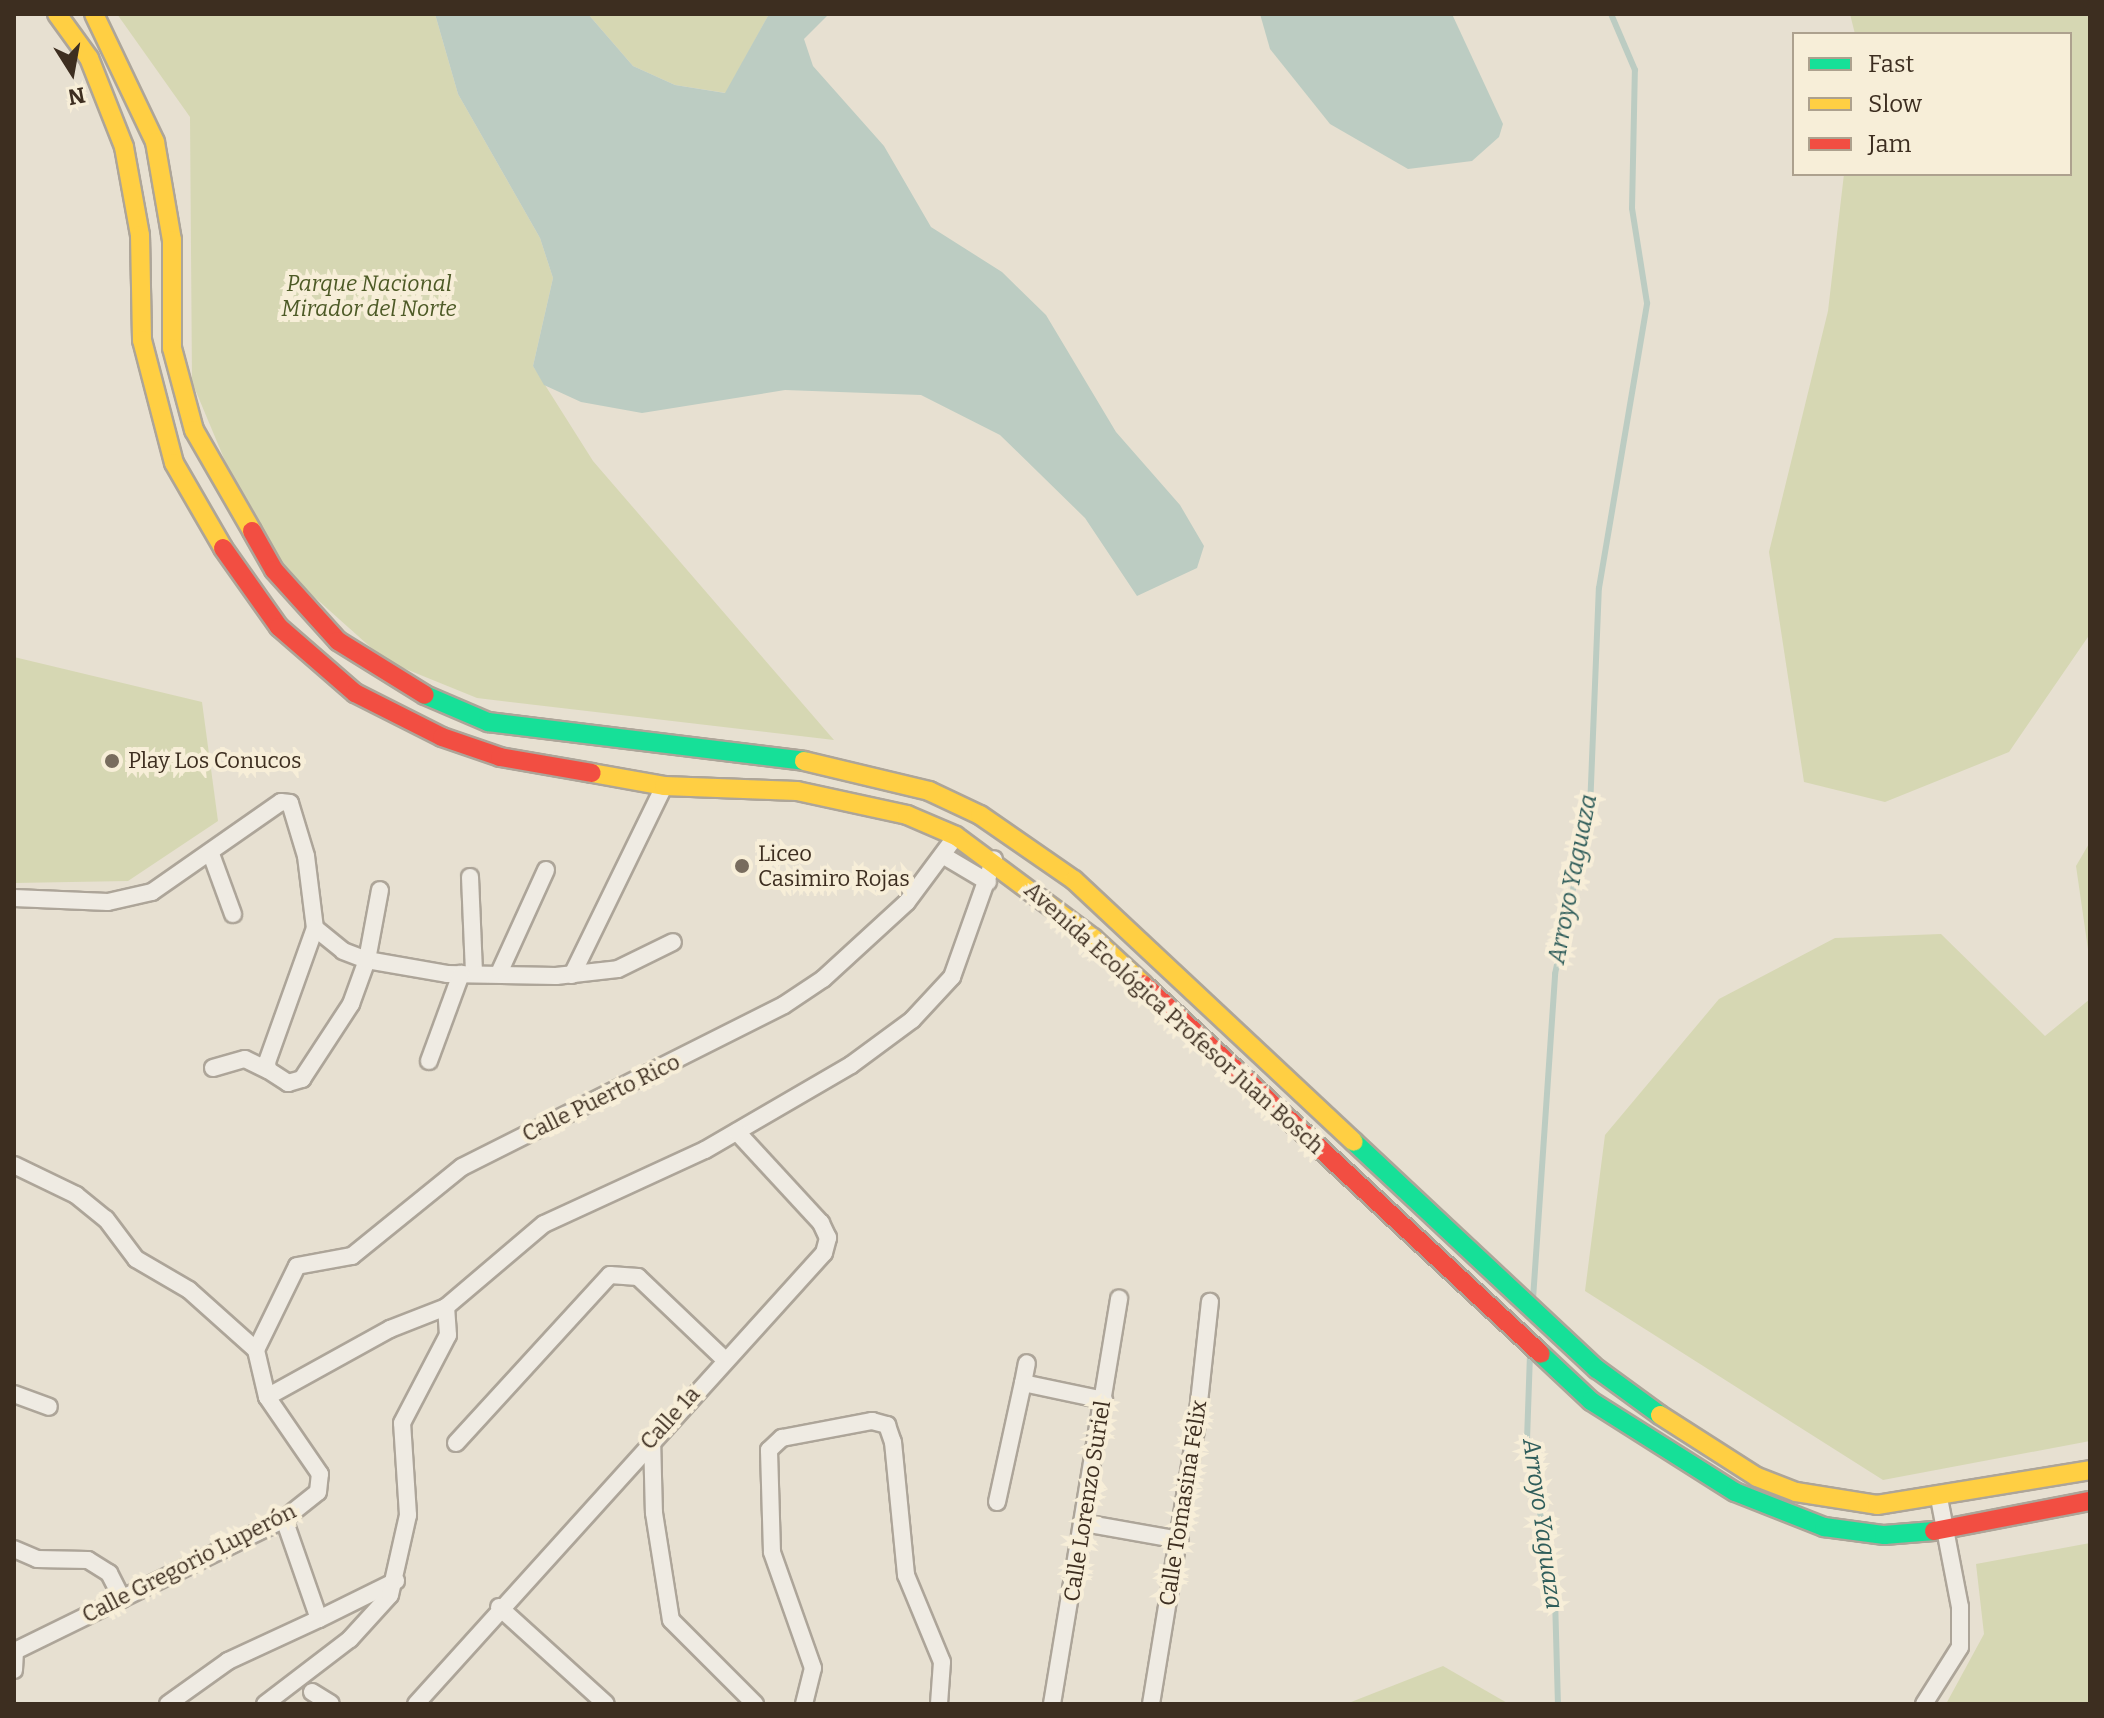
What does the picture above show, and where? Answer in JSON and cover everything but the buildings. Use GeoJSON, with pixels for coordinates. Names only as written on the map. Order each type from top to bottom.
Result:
{"type":"FeatureCollection","features":[{"type":"Feature","properties":{"kind":"street","name":"Avenida Ecológica Profesor Juan Bosch"},"geometry":{"type":"LineString","coordinates":[[57,14],[89,58],[124,147],[140,235],[142,340],[157,416],[205,525],[245,587],[320,667],[355,693],[442,737],[548,768],[664,786],[797,791],[907,815],[956,836],[994,859],[1093,938],[1591,1401],[1735,1492],[1824,1527],[1884,1535],[1945,1530],[2090,1501]]}},
{"type":"Feature","properties":{"kind":"street","name":"Avenida Ecológica Profesor Juan Bosch"},"geometry":{"type":"LineString","coordinates":[[94,14],[155,142],[172,240],[172,348],[194,430],[274,570],[338,641],[404,686],[488,722],[808,761],[929,791],[980,815],[1074,880],[1597,1369],[1697,1442],[1770,1482],[1877,1505],[1939,1498],[2090,1470]]}},
{"type":"Feature","properties":{"kind":"street"},"geometry":{"type":"LineString","coordinates":[[572,975],[664,786]]}},
{"type":"Feature","properties":{"kind":"street"},"geometry":{"type":"LineString","coordinates":[[14,898],[118,900],[152,892],[211,854],[247,821],[281,802],[290,803],[306,856],[315,928],[268,1070]]}},
{"type":"Feature","properties":{"kind":"street","name":"Calle Puerto Rico"},"geometry":{"type":"LineString","coordinates":[[256,1350],[297,1266],[352,1256],[462,1167],[784,1005],[865,943],[944,856],[956,836]]}},
{"type":"Feature","properties":{"kind":"street"},"geometry":{"type":"LineString","coordinates":[[211,854],[233,914]]}},
{"type":"Feature","properties":{"kind":"street"},"geometry":{"type":"LineString","coordinates":[[944,856],[988,882]]}},
{"type":"Feature","properties":{"kind":"street"},"geometry":{"type":"LineString","coordinates":[[267,1397],[390,1329],[446,1307],[562,1214],[737,1132],[851,1065],[929,1006],[961,959],[994,859]]}},
{"type":"Feature","properties":{"kind":"street"},"geometry":{"type":"LineString","coordinates":[[500,971],[546,870]]}},
{"type":"Feature","properties":{"kind":"street"},"geometry":{"type":"LineString","coordinates":[[429,1061],[468,973],[470,877]]}},
{"type":"Feature","properties":{"kind":"street"},"geometry":{"type":"LineString","coordinates":[[213,1068],[245,1059],[288,1083],[302,1079],[338,1029],[367,960],[380,890]]}},
{"type":"Feature","properties":{"kind":"street"},"geometry":{"type":"LineString","coordinates":[[315,928],[343,951],[367,960],[468,973],[500,971],[572,975],[618,969],[673,942]]}},
{"type":"Feature","properties":{"kind":"street","name":"Calle 1a"},"geometry":{"type":"LineString","coordinates":[[416,1704],[723,1358],[818,1261],[828,1238],[737,1132]]}},
{"type":"Feature","properties":{"kind":"street"},"geometry":{"type":"LineString","coordinates":[[14,1165],[76,1195],[106,1219],[136,1259],[189,1290],[256,1350]]}},
{"type":"Feature","properties":{"kind":"street"},"geometry":{"type":"LineString","coordinates":[[1373,1200],[1395,1179]]}},
{"type":"Feature","properties":{"kind":"street"},"geometry":{"type":"LineString","coordinates":[[456,1443],[610,1275],[638,1277],[723,1358]]}},
{"type":"Feature","properties":{"kind":"street","name":"Calle Lorenzo Suriel"},"geometry":{"type":"LineString","coordinates":[[1052,1704],[1119,1298]]}},
{"type":"Feature","properties":{"kind":"street","name":"Calle Tomasina Félix"},"geometry":{"type":"LineString","coordinates":[[1151,1704],[1179,1540],[1210,1302]]}},
{"type":"Feature","properties":{"kind":"street"},"geometry":{"type":"LineString","coordinates":[[265,1704],[350,1639],[379,1610],[396,1581],[408,1515],[402,1423],[448,1335],[446,1307]]}},
{"type":"Feature","properties":{"kind":"street","name":"Calle Gregorio Luperón"},"geometry":{"type":"LineString","coordinates":[[14,1670],[15,1652],[284,1519],[322,1485],[267,1397],[256,1350]]}},
{"type":"Feature","properties":{"kind":"street"},"geometry":{"type":"LineString","coordinates":[[997,1502],[1027,1363]]}},
{"type":"Feature","properties":{"kind":"street"},"geometry":{"type":"LineString","coordinates":[[1023,1383],[1104,1400]]}},
{"type":"Feature","properties":{"kind":"street"},"geometry":{"type":"LineString","coordinates":[[14,1394],[49,1407]]}},
{"type":"Feature","properties":{"kind":"street"},"geometry":{"type":"LineString","coordinates":[[804,1704],[813,1668],[772,1552],[769,1450],[782,1438],[872,1421],[887,1425],[893,1442],[906,1575],[942,1662],[939,1704]]}},
{"type":"Feature","properties":{"kind":"street"},"geometry":{"type":"LineString","coordinates":[[652,1438],[654,1513],[671,1620],[755,1704]]}},
{"type":"Feature","properties":{"kind":"street"},"geometry":{"type":"LineString","coordinates":[[1924,1704],[1960,1647],[1960,1607],[1939,1498]]}},
{"type":"Feature","properties":{"kind":"street"},"geometry":{"type":"LineString","coordinates":[[284,1519],[319,1619]]}},
{"type":"Feature","properties":{"kind":"street"},"geometry":{"type":"LineString","coordinates":[[1084,1523],[1179,1540]]}},
{"type":"Feature","properties":{"kind":"street"},"geometry":{"type":"LineString","coordinates":[[14,1549],[37,1559],[88,1560],[109,1573],[122,1599]]}},
{"type":"Feature","properties":{"kind":"street"},"geometry":{"type":"LineString","coordinates":[[168,1704],[228,1661],[396,1581]]}},
{"type":"Feature","properties":{"kind":"street"},"geometry":{"type":"LineString","coordinates":[[499,1607],[606,1704]]}},
{"type":"Feature","properties":{"kind":"street"},"geometry":{"type":"LineString","coordinates":[[312,1692],[331,1704]]}},
{"type":"Feature","properties":{"kind":"green space","name":"Parque Nacional Mirador del Norte"},"geometry":{"type":"Polygon","coordinates":[[[117,14],[435,14],[458,94],[540,238],[553,278],[533,366],[593,461],[834,740],[477,698],[386,661],[283,569],[228,468],[192,382],[190,117],[117,14]]]}},
{"type":"Feature","properties":{"kind":"green space"},"geometry":{"type":"Polygon","coordinates":[[[588,14],[769,14],[726,93],[675,85],[633,66],[588,14]]]}},
{"type":"Feature","properties":{"kind":"green space"},"geometry":{"type":"Polygon","coordinates":[[[1850,14],[2090,14],[2090,634],[2009,752],[1885,802],[1804,782],[1769,552],[1828,311],[1844,176],[2072,176],[2072,32],[1854,32],[1850,14]]]}},
{"type":"Feature","properties":{"kind":"green space","name":"Play Los Conucos"},"geometry":{"type":"Polygon","coordinates":[[[14,657],[202,702],[218,821],[128,881],[14,883],[14,657]]]}},
{"type":"Feature","properties":{"kind":"green space"},"geometry":{"type":"Polygon","coordinates":[[[2090,842],[2090,963],[2076,866],[2090,842]]]}},
{"type":"Feature","properties":{"kind":"green space"},"geometry":{"type":"Polygon","coordinates":[[[1941,934],[2045,1036],[2090,999],[2090,1441],[1883,1480],[1585,1291],[1605,1135],[1719,999],[1835,938],[1941,934]]]}},
{"type":"Feature","properties":{"kind":"green space"},"geometry":{"type":"Polygon","coordinates":[[[2090,1543],[2090,1704],[1946,1704],[1984,1634],[1976,1564],[2090,1543]]]}},
{"type":"Feature","properties":{"kind":"green space"},"geometry":{"type":"Polygon","coordinates":[[[1443,1666],[1509,1704],[1346,1704],[1443,1666]]]}},
{"type":"Feature","properties":{"kind":"shaded area"},"geometry":{"type":"Polygon","coordinates":[[[435,14],[588,14],[633,66],[675,85],[725,93],[769,14],[829,14],[804,39],[813,66],[884,146],[931,227],[1002,272],[1046,315],[1116,432],[1180,505],[1204,546],[1197,568],[1137,596],[1085,518],[1000,435],[921,395],[785,390],[642,413],[581,402],[544,385],[533,366],[553,278],[540,238],[458,94],[435,14]]]}},
{"type":"Feature","properties":{"kind":"shaded area"},"geometry":{"type":"Polygon","coordinates":[[[1260,14],[1452,14],[1503,124],[1499,137],[1472,161],[1408,169],[1330,124],[1270,49],[1260,14]]]}},
{"type":"Feature","properties":{"kind":"waterway","name":"Arroyo Yaguaza"},"geometry":{"type":"LineString","coordinates":[[1533,1299],[1555,974],[1590,809],[1599,588],[1647,303],[1632,208],[1635,70],[1611,14]]}},
{"type":"Feature","properties":{"kind":"waterway","name":"Arroyo Yaguaza"},"geometry":{"type":"LineString","coordinates":[[1530,1354],[1527,1439],[1555,1598],[1558,1704]]}},
{"type":"Feature","properties":{"kind":"traffic: fast"},"geometry":{"type":"LineString","coordinates":[[425,695],[488,722],[804,761]]}},
{"type":"Feature","properties":{"kind":"traffic: fast"},"geometry":{"type":"LineString","coordinates":[[1354,1142],[1597,1369],[1660,1415]]}},
{"type":"Feature","properties":{"kind":"traffic: fast"},"geometry":{"type":"LineString","coordinates":[[1541,1354],[1591,1401],[1735,1492],[1824,1527],[1884,1535],[1934,1531]]}},
{"type":"Feature","properties":{"kind":"traffic: slow"},"geometry":{"type":"LineString","coordinates":[[57,14],[89,58],[124,147],[140,235],[142,340],[174,463],[223,548]]}},
{"type":"Feature","properties":{"kind":"traffic: slow"},"geometry":{"type":"LineString","coordinates":[[94,14],[155,142],[172,240],[172,348],[194,430],[252,531]]}},
{"type":"Feature","properties":{"kind":"traffic: slow"},"geometry":{"type":"LineString","coordinates":[[804,761],[929,791],[980,815],[1074,880],[1354,1142]]}},
{"type":"Feature","properties":{"kind":"traffic: slow"},"geometry":{"type":"LineString","coordinates":[[592,773],[664,786],[797,791],[907,815],[956,836],[1093,938],[1143,984]]}},
{"type":"Feature","properties":{"kind":"traffic: slow"},"geometry":{"type":"LineString","coordinates":[[1660,1415],[1757,1477],[1796,1492],[1877,1505],[2090,1470]]}},
{"type":"Feature","properties":{"kind":"traffic: jam"},"geometry":{"type":"LineString","coordinates":[[252,531],[274,570],[338,641],[425,695]]}},
{"type":"Feature","properties":{"kind":"traffic: jam"},"geometry":{"type":"LineString","coordinates":[[223,548],[279,627],[355,693],[442,737],[500,757],[592,773]]}},
{"type":"Feature","properties":{"kind":"traffic: jam"},"geometry":{"type":"LineString","coordinates":[[1143,984],[1541,1354]]}},
{"type":"Feature","properties":{"kind":"traffic: jam"},"geometry":{"type":"LineString","coordinates":[[1934,1531],[2090,1501]]}},
{"type":"Feature","properties":{"kind":"place","name":"Play Los Conucos"},"geometry":{"type":"Point","coordinates":[112,761]}},
{"type":"Feature","properties":{"kind":"place","name":"Liceo Casimiro Rojas"},"geometry":{"type":"Point","coordinates":[742,866]}}]}
